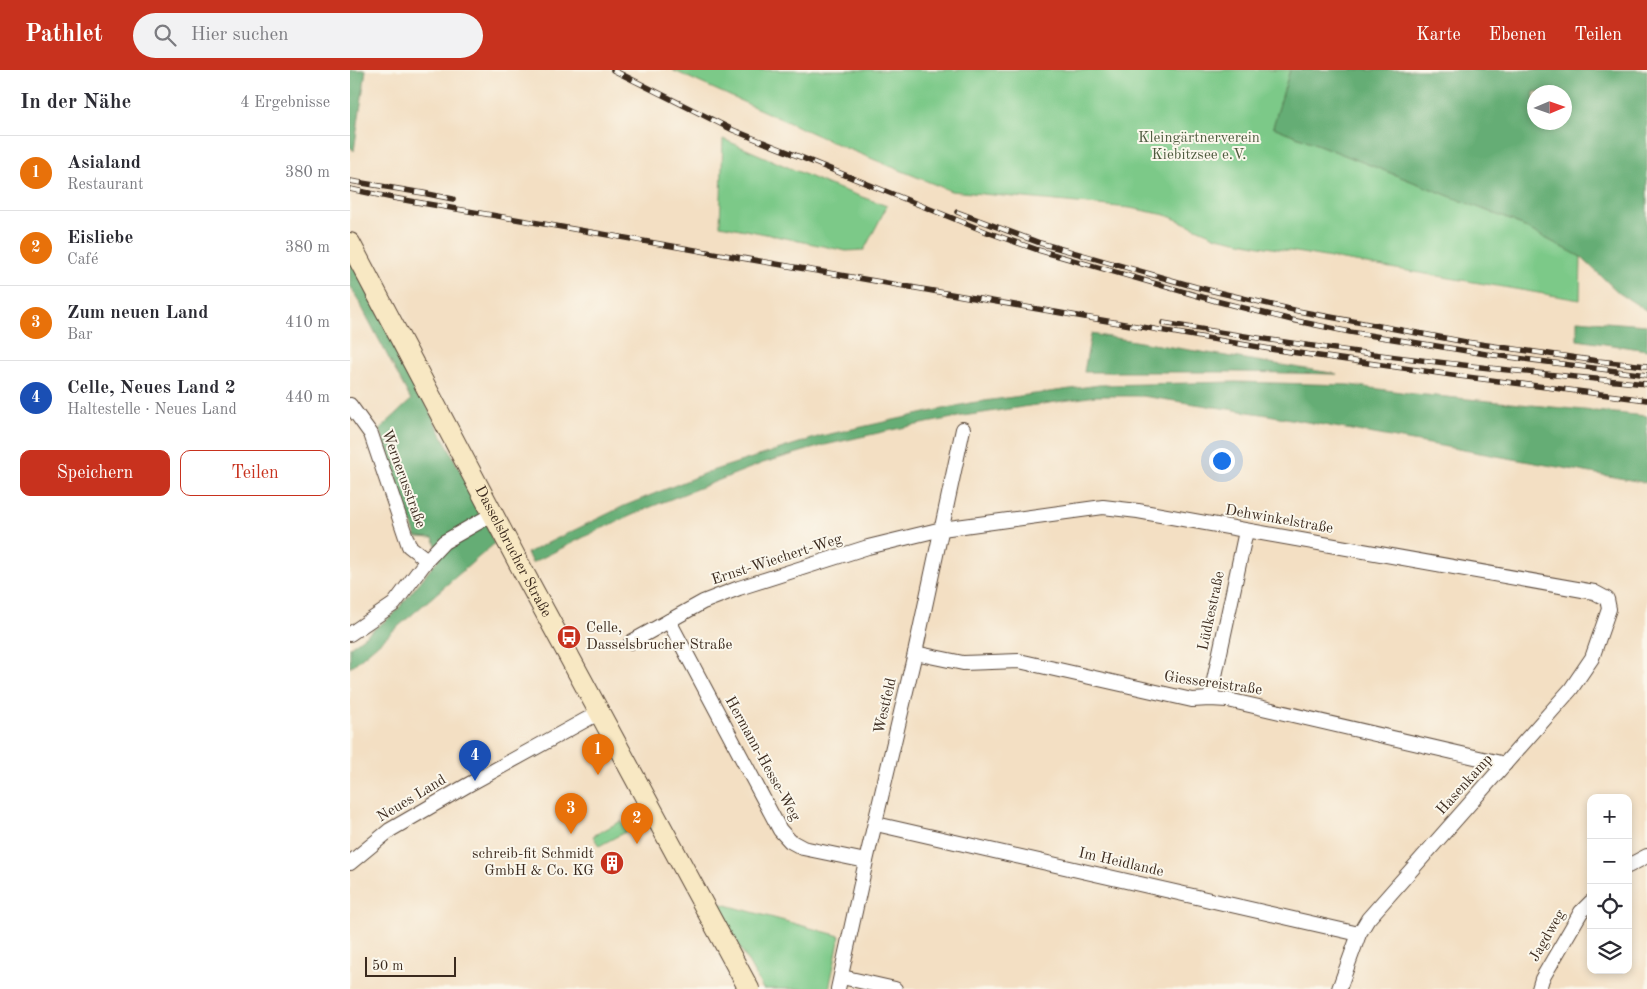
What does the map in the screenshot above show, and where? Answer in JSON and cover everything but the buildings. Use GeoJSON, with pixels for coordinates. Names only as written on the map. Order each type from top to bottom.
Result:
{"type":"FeatureCollection","features":[{"type":"Feature","properties":{"kind":"street","name":"Dasselsbrucher Straße"},"geometry":{"type":"LineString","coordinates":[[350,243],[493,514],[749,989]]}},
{"type":"Feature","properties":{"kind":"street","name":"Wernerusstraße"},"geometry":{"type":"LineString","coordinates":[[350,405],[371,434],[409,546],[427,560]]}},
{"type":"Feature","properties":{"kind":"street","name":"Westfeld"},"geometry":{"type":"LineString","coordinates":[[840,983],[866,861],[915,653],[963,429]]}},
{"type":"Feature","properties":{"kind":"street","name":"Dehwinkelstraße"},"geometry":{"type":"LineString","coordinates":[[942,529],[1103,507],[1138,511],[1594,592],[1607,599]]}},
{"type":"Feature","properties":{"kind":"street"},"geometry":{"type":"LineString","coordinates":[[350,634],[394,604],[427,560],[444,542],[493,514]]}},
{"type":"Feature","properties":{"kind":"street","name":"Ernst-Wiechert-Weg"},"geometry":{"type":"LineString","coordinates":[[631,642],[703,602],[739,588],[868,547],[942,529]]}},
{"type":"Feature","properties":{"kind":"street","name":"Lüdkestraße"},"geometry":{"type":"LineString","coordinates":[[1210,699],[1246,531]]}},
{"type":"Feature","properties":{"kind":"street","name":"Hasenkamp"},"geometry":{"type":"LineString","coordinates":[[1339,989],[1359,934],[1368,919],[1571,689],[1592,658],[1608,609],[1607,599]]}},
{"type":"Feature","properties":{"kind":"street","name":"Hermann-Hesse-Weg"},"geometry":{"type":"LineString","coordinates":[[669,621],[780,830],[790,841],[803,848],[866,861]]}},
{"type":"Feature","properties":{"kind":"street","name":"Giessereistraße"},"geometry":{"type":"LineString","coordinates":[[915,653],[963,663],[1019,661],[1192,700],[1228,700],[1505,764]]}},
{"type":"Feature","properties":{"kind":"street","name":"Neues Land"},"geometry":{"type":"LineString","coordinates":[[350,863],[390,830],[470,783],[600,712]]}},
{"type":"Feature","properties":{"kind":"street","name":"Im Heidlande"},"geometry":{"type":"LineString","coordinates":[[876,824],[1359,934]]}},
{"type":"Feature","properties":{"kind":"street"},"geometry":{"type":"LineString","coordinates":[[1632,864],[1647,856]]}},
{"type":"Feature","properties":{"kind":"street","name":"Jagdweg"},"geometry":{"type":"LineString","coordinates":[[1539,989],[1542,979],[1581,912],[1587,906]]}},
{"type":"Feature","properties":{"kind":"street"},"geometry":{"type":"LineString","coordinates":[[840,983],[895,989]]}},
{"type":"Feature","properties":{"kind":"green space"},"geometry":{"type":"Polygon","coordinates":[[[350,70],[366,70],[354,151],[350,147],[350,70]]]}},
{"type":"Feature","properties":{"kind":"green space","name":"Kleingärtnerverein Kiebitzsee e.V."},"geometry":{"type":"Polygon","coordinates":[[[672,70],[1290,70],[1273,127],[1513,221],[1581,257],[1580,300],[1260,246],[1217,237],[1166,215],[1130,208],[951,191],[841,146],[672,70]]]}},
{"type":"Feature","properties":{"kind":"green space"},"geometry":{"type":"Polygon","coordinates":[[[1290,70],[1647,70],[1647,311],[1619,293],[1581,257],[1513,221],[1273,127],[1290,70]]]}},
{"type":"Feature","properties":{"kind":"green space"},"geometry":{"type":"Polygon","coordinates":[[[723,139],[829,185],[887,206],[864,250],[846,251],[720,225],[723,139]]]}},
{"type":"Feature","properties":{"kind":"green space"},"geometry":{"type":"Polygon","coordinates":[[[350,257],[481,511],[494,544],[350,668],[350,647],[393,615],[441,556],[433,538],[416,537],[380,429],[411,400],[350,285],[350,257]]]}},
{"type":"Feature","properties":{"kind":"green space"},"geometry":{"type":"Polygon","coordinates":[[[1577,320],[1647,325],[1647,350],[1577,340],[1577,320]]]}},
{"type":"Feature","properties":{"kind":"green space"},"geometry":{"type":"Polygon","coordinates":[[[1091,334],[1337,374],[1084,372],[1091,334]]]}},
{"type":"Feature","properties":{"kind":"green space"},"geometry":{"type":"Polygon","coordinates":[[[1236,382],[1350,385],[1415,394],[1647,416],[1647,483],[1268,415],[1142,396],[1096,396],[963,416],[825,445],[763,463],[653,506],[596,531],[532,563],[527,553],[624,506],[708,472],[821,436],[970,403],[1099,385],[1236,382]]]}},
{"type":"Feature","properties":{"kind":"green space"},"geometry":{"type":"Polygon","coordinates":[[[621,821],[627,831],[599,846],[593,836],[621,821]]]}},
{"type":"Feature","properties":{"kind":"green space"},"geometry":{"type":"Polygon","coordinates":[[[715,902],[840,936],[829,989],[763,989],[715,902]]]}},
{"type":"Feature","properties":{"kind":"railway"},"geometry":{"type":"LineString","coordinates":[[613,70],[733,130],[987,232],[1038,250],[1216,301],[1350,332],[1486,354],[1647,375]]}},
{"type":"Feature","properties":{"kind":"railway"},"geometry":{"type":"LineString","coordinates":[[350,181],[453,199]]}},
{"type":"Feature","properties":{"kind":"railway"},"geometry":{"type":"LineString","coordinates":[[350,189],[1270,349],[1647,400]]}},
{"type":"Feature","properties":{"kind":"railway"},"geometry":{"type":"LineString","coordinates":[[957,212],[1040,243],[1196,287],[1298,311],[1466,342],[1647,366]]}},
{"type":"Feature","properties":{"kind":"railway"},"geometry":{"type":"LineString","coordinates":[[1163,323],[1283,342],[1404,358],[1647,384]]}},
{"type":"Feature","properties":{"kind":"place","name":"Celle, Dasselsbrucher Straße"},"geometry":{"type":"Point","coordinates":[569,637]}},
{"type":"Feature","properties":{"kind":"place","name":"Asialand"},"geometry":{"type":"Point","coordinates":[598,775]}},
{"type":"Feature","properties":{"kind":"place","name":"Celle, Neues Land 2"},"geometry":{"type":"Point","coordinates":[475,781]}},
{"type":"Feature","properties":{"kind":"place","name":"Zum neuen Land"},"geometry":{"type":"Point","coordinates":[571,834]}},
{"type":"Feature","properties":{"kind":"place","name":"Eisliebe"},"geometry":{"type":"Point","coordinates":[637,844]}},
{"type":"Feature","properties":{"kind":"place","name":"schreib-fit Schmidt GmbH & Co. KG"},"geometry":{"type":"Point","coordinates":[612,863]}}]}
